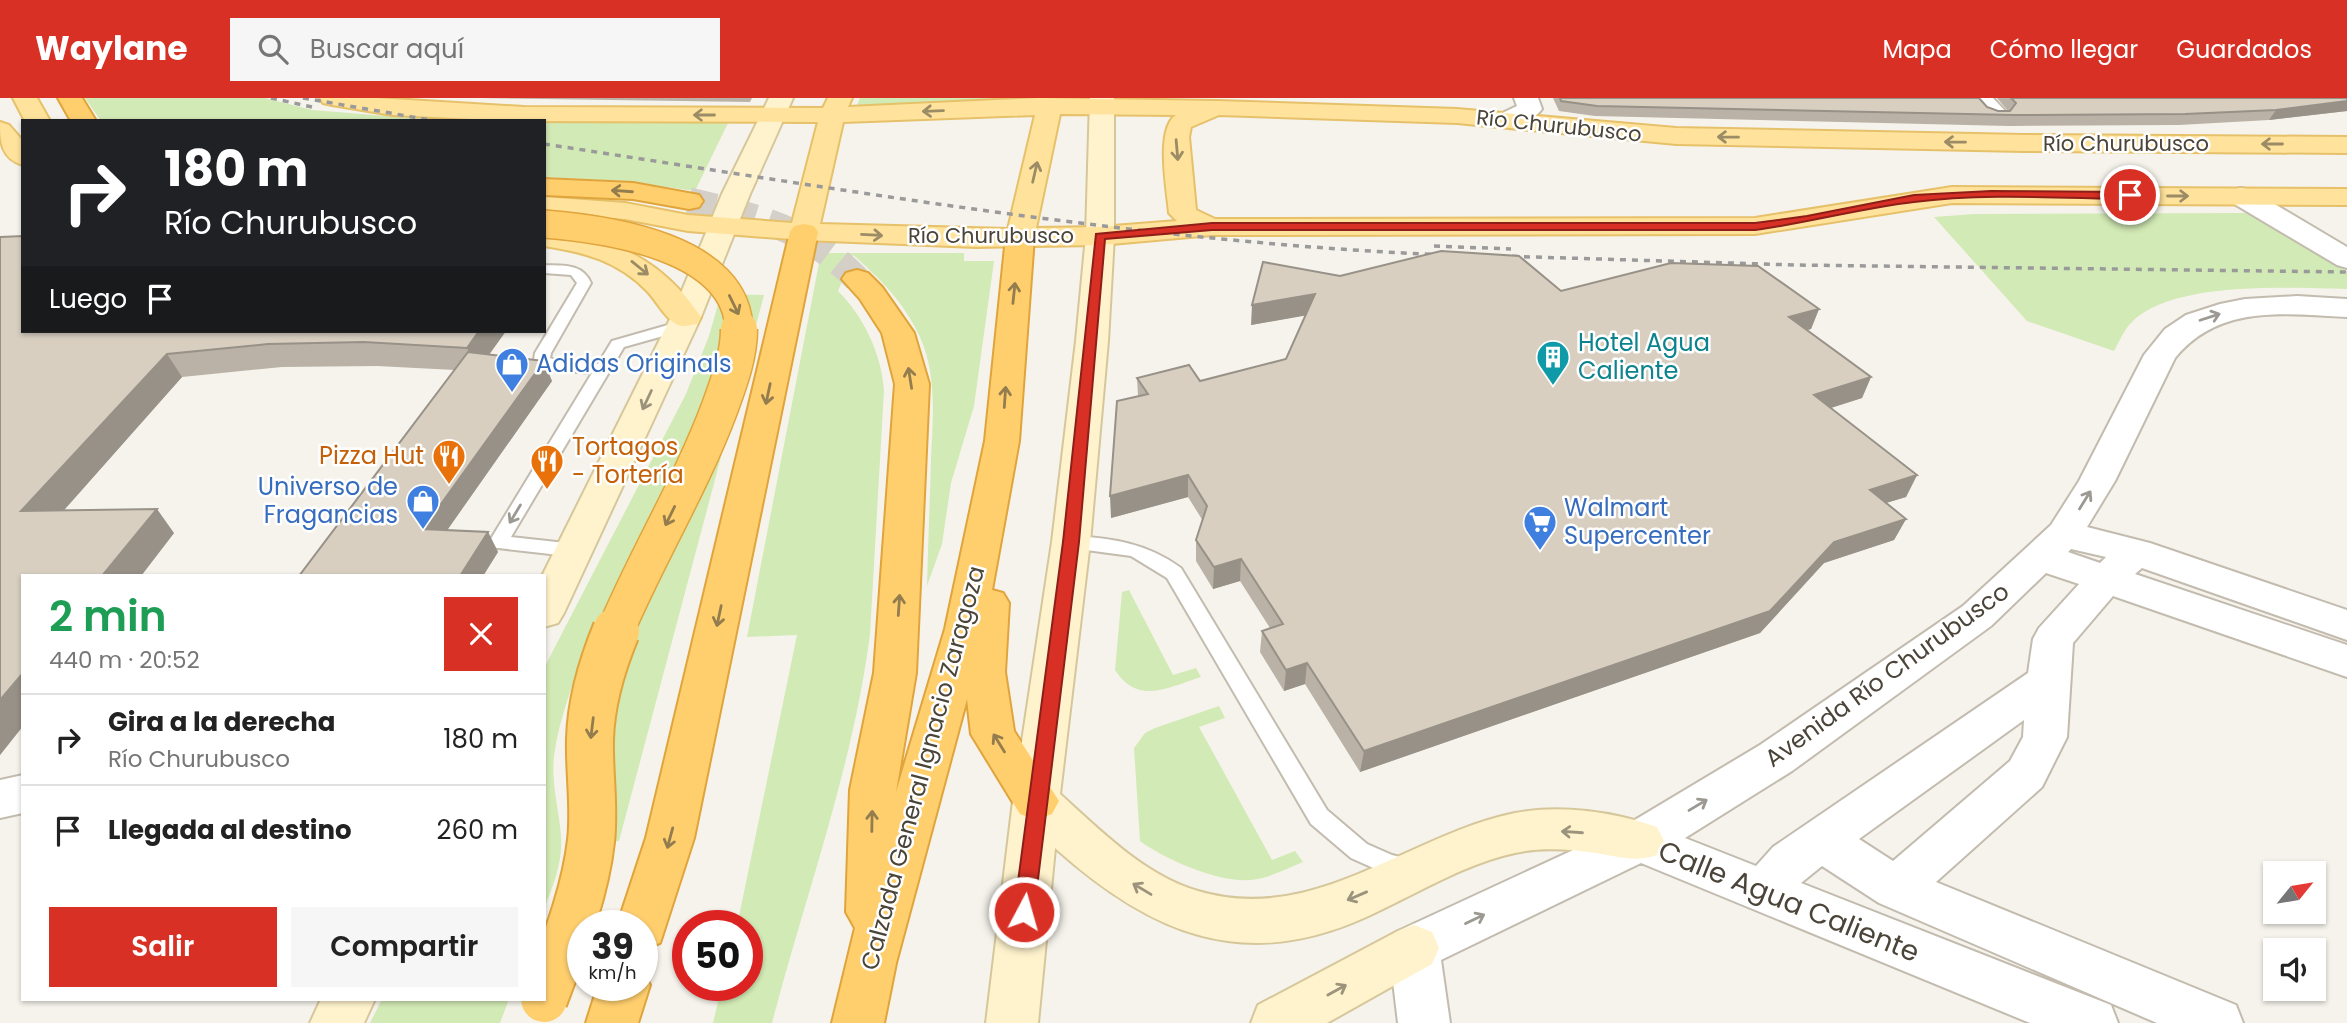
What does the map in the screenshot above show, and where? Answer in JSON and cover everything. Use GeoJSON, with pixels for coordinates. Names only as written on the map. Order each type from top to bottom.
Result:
{"type":"FeatureCollection","features":[{"type":"Feature","properties":{"kind":"highway"},"geometry":{"type":"LineString","coordinates":[[71,98],[83,119]]}},
{"type":"Feature","properties":{"kind":"highway"},"geometry":{"type":"LineString","coordinates":[[546,187],[633,191],[689,201]]}},
{"type":"Feature","properties":{"kind":"highway"},"geometry":{"type":"LineString","coordinates":[[546,224],[634,238],[655,244],[697,264],[734,302],[741,334],[730,381],[701,450],[631,594],[613,637],[597,687],[590,737],[593,820],[587,866],[568,933],[546,994]]}},
{"type":"Feature","properties":{"kind":"highway"},"geometry":{"type":"LineString","coordinates":[[647,910],[670,838],[804,232]]}},
{"type":"Feature","properties":{"kind":"highway","name":"Calzada General Ignacio Zaragoza"},"geometry":{"type":"LineString","coordinates":[[858,1023],[870,963],[965,629],[1002,441],[1020,237]]}},
{"type":"Feature","properties":{"kind":"highway"},"geometry":{"type":"LineString","coordinates":[[857,279],[878,303],[898,333],[912,384],[895,673],[873,790],[870,963]]}},
{"type":"Feature","properties":{"kind":"highway"},"geometry":{"type":"LineString","coordinates":[[1002,441],[984,672],[993,734],[1036,801]]}},
{"type":"Feature","properties":{"kind":"highway"},"geometry":{"type":"LineString","coordinates":[[536,1023],[543,1001]]}},
{"type":"Feature","properties":{"kind":"highway"},"geometry":{"type":"LineString","coordinates":[[612,1023],[619,1001]]}},
{"type":"Feature","properties":{"kind":"main road"},"geometry":{"type":"LineString","coordinates":[[25,98],[37,119]]}},
{"type":"Feature","properties":{"kind":"main road","name":"Río Churubusco"},"geometry":{"type":"LineString","coordinates":[[332,98],[523,114],[1101,102],[1457,116],[1676,136],[2038,143],[2345,144]]}},
{"type":"Feature","properties":{"kind":"main road"},"geometry":{"type":"LineString","coordinates":[[1371,98],[1457,116]]}},
{"type":"Feature","properties":{"kind":"main road","name":"Calzada General Ignacio Zaragoza"},"geometry":{"type":"LineString","coordinates":[[1020,237],[1051,102]]}},
{"type":"Feature","properties":{"kind":"main road"},"geometry":{"type":"LineString","coordinates":[[1012,1023],[1036,801],[1071,542],[1092,341],[1100,236],[1101,102]]}},
{"type":"Feature","properties":{"kind":"main road"},"geometry":{"type":"LineString","coordinates":[[546,609],[577,550],[684,322],[723,225],[776,107]]}},
{"type":"Feature","properties":{"kind":"main road"},"geometry":{"type":"LineString","coordinates":[[804,232],[836,107]]}},
{"type":"Feature","properties":{"kind":"main road"},"geometry":{"type":"LineString","coordinates":[[1212,227],[1183,213],[1176,137],[1179,124],[1217,108]]}},
{"type":"Feature","properties":{"kind":"main road"},"geometry":{"type":"LineString","coordinates":[[0,130],[21,155]]}},
{"type":"Feature","properties":{"kind":"main road"},"geometry":{"type":"LineString","coordinates":[[0,174],[21,175]]}},
{"type":"Feature","properties":{"kind":"main road","name":"Río Churubusco"},"geometry":{"type":"LineString","coordinates":[[723,225],[910,237],[1100,236],[1212,227],[1755,226],[1807,220],[1914,198],[1952,195],[2347,197]]}},
{"type":"Feature","properties":{"kind":"main road"},"geometry":{"type":"LineString","coordinates":[[546,205],[625,211],[688,223],[723,225]]}},
{"type":"Feature","properties":{"kind":"main road"},"geometry":{"type":"LineString","coordinates":[[579,241],[651,238],[723,225]]}},
{"type":"Feature","properties":{"kind":"main road"},"geometry":{"type":"LineString","coordinates":[[546,237],[607,248],[641,267],[684,322]]}},
{"type":"Feature","properties":{"kind":"main road"},"geometry":{"type":"LineString","coordinates":[[1036,801],[1080,843],[1145,892],[1185,911],[1224,921],[1268,922],[1323,911],[1467,848],[1519,832],[1567,831],[1640,841]]}},
{"type":"Feature","properties":{"kind":"main road"},"geometry":{"type":"LineString","coordinates":[[1277,1023],[1414,948]]}},
{"type":"Feature","properties":{"kind":"street"},"geometry":{"type":"LineString","coordinates":[[1505,121],[1530,110],[1526,98]]}},
{"type":"Feature","properties":{"kind":"street"},"geometry":{"type":"LineString","coordinates":[[2241,196],[2347,259]]}},
{"type":"Feature","properties":{"kind":"street","name":"Avenida Río Churubusco"},"geometry":{"type":"LineString","coordinates":[[1640,841],[1787,750],[1977,616],[2053,545],[2097,481],[2160,355],[2168,342],[2181,331],[2216,315],[2257,307],[2347,308]]}},
{"type":"Feature","properties":{"kind":"street"},"geometry":{"type":"LineString","coordinates":[[2053,545],[2120,566],[2347,625]]}},
{"type":"Feature","properties":{"kind":"street"},"geometry":{"type":"LineString","coordinates":[[2120,566],[2347,661]]}},
{"type":"Feature","properties":{"kind":"street"},"geometry":{"type":"LineString","coordinates":[[1896,888],[2026,774],[2045,737],[2053,639],[2120,566]]}},
{"type":"Feature","properties":{"kind":"street"},"geometry":{"type":"LineString","coordinates":[[1763,891],[1790,862],[2048,681]]}},
{"type":"Feature","properties":{"kind":"street"},"geometry":{"type":"LineString","coordinates":[[0,799],[21,794]]}},
{"type":"Feature","properties":{"kind":"street","name":"Calle Agua Caliente"},"geometry":{"type":"LineString","coordinates":[[1414,948],[1640,841],[2092,1023]]}},
{"type":"Feature","properties":{"kind":"street"},"geometry":{"type":"LineString","coordinates":[[1822,842],[1896,888],[2217,1023]]}},
{"type":"Feature","properties":{"kind":"street"},"geometry":{"type":"LineString","coordinates":[[1414,948],[1424,1023]]}},
{"type":"Feature","properties":{"kind":"lane"},"geometry":{"type":"LineString","coordinates":[[546,268],[573,271],[580,274],[584,283],[543,353],[542,360],[551,365],[603,369]]}},
{"type":"Feature","properties":{"kind":"lane"},"geometry":{"type":"LineString","coordinates":[[577,550],[498,542],[618,344],[684,322]]}},
{"type":"Feature","properties":{"kind":"lane"},"geometry":{"type":"LineString","coordinates":[[1071,542],[1138,550],[1158,560],[1174,573],[1319,817],[1360,851],[1389,865],[1419,870]]}},
{"type":"Feature","properties":{"kind":"green space"},"geometry":{"type":"Polygon","coordinates":[[[85,98],[265,98],[312,110],[412,118],[475,119],[100,119],[85,98]]]}},
{"type":"Feature","properties":{"kind":"green space"},"geometry":{"type":"Polygon","coordinates":[[[860,98],[1016,98],[1016,101],[857,105],[860,98]]]}},
{"type":"Feature","properties":{"kind":"green space"},"geometry":{"type":"Polygon","coordinates":[[[546,120],[728,123],[695,191],[624,181],[546,177],[546,120]]]}},
{"type":"Feature","properties":{"kind":"green space"},"geometry":{"type":"Polygon","coordinates":[[[2251,213],[2347,271],[2347,289],[2265,288],[2202,293],[2174,299],[2150,309],[2131,323],[2114,351],[2027,321],[1934,217],[1974,214],[2251,213]]]}},
{"type":"Feature","properties":{"kind":"green space"},"geometry":{"type":"Polygon","coordinates":[[[821,253],[964,253],[964,261],[994,261],[974,406],[951,483],[942,544],[927,586],[933,412],[925,351],[914,325],[899,303],[882,282],[853,255],[838,291],[856,312],[870,336],[884,390],[870,634],[862,684],[827,830],[772,1023],[713,1023],[718,1001],[763,1001],[763,910],[740,910],[797,635],[747,637],[821,253]]]}},
{"type":"Feature","properties":{"kind":"green space"},"geometry":{"type":"Polygon","coordinates":[[[721,294],[764,295],[619,841],[610,842],[587,642],[556,742],[554,777],[561,846],[557,874],[546,904],[546,664],[686,394],[709,336],[721,294]]]}},
{"type":"Feature","properties":{"kind":"green space"},"geometry":{"type":"Polygon","coordinates":[[[1129,590],[1173,675],[1196,668],[1201,677],[1155,691],[1134,688],[1124,681],[1115,670],[1122,592],[1129,590]]]}},
{"type":"Feature","properties":{"kind":"green space"},"geometry":{"type":"Polygon","coordinates":[[[1219,706],[1225,718],[1199,727],[1272,860],[1295,851],[1303,862],[1264,877],[1238,880],[1193,869],[1140,841],[1134,748],[1145,733],[1155,728],[1219,706]]]}},
{"type":"Feature","properties":{"kind":"green space"},"geometry":{"type":"Polygon","coordinates":[[[381,1001],[508,1001],[500,1023],[370,1023],[381,1001]]]}},
{"type":"Feature","properties":{"kind":"building"},"geometry":{"type":"Polygon","coordinates":[[[1560,98],[1979,98],[1987,107],[1998,111],[2010,111],[2016,103],[2011,98],[2347,98],[2347,101],[2276,110],[2185,114],[2014,115],[1597,106],[1561,101],[1560,98]]]}},
{"type":"Feature","properties":{"kind":"building"},"geometry":{"type":"Polygon","coordinates":[[[21,236],[21,333],[478,333],[467,348],[364,342],[268,344],[167,354],[21,511],[157,509],[104,574],[21,574],[21,675],[0,700],[0,237],[21,236]]]}},
{"type":"Feature","properties":{"kind":"building","name":"Walmart Supercenter"},"geometry":{"type":"Polygon","coordinates":[[[1441,251],[1519,256],[1561,291],[1671,263],[1758,266],[1819,309],[1789,317],[1871,377],[1814,395],[1917,475],[1870,490],[1906,519],[1834,542],[1770,611],[1364,751],[1307,663],[1286,670],[1262,631],[1283,624],[1241,559],[1214,567],[1196,540],[1207,506],[1188,475],[1110,496],[1117,401],[1148,394],[1137,378],[1189,365],[1200,381],[1286,359],[1315,294],[1252,305],[1263,262],[1340,276],[1441,251]]]}},
{"type":"Feature","properties":{"kind":"building"},"geometry":{"type":"Polygon","coordinates":[[[468,352],[544,361],[423,529],[488,532],[461,574],[301,574],[468,352]]]}},
{"type":"Feature","properties":{"kind":"tunnel"},"geometry":{"type":"LineString","coordinates":[[689,201],[779,226],[819,247],[857,279]]}},
{"type":"Feature","properties":{"kind":"railway"},"geometry":{"type":"LineString","coordinates":[[271,98],[312,107]]}},
{"type":"Feature","properties":{"kind":"railway"},"geometry":{"type":"LineString","coordinates":[[303,98],[424,119]]}},
{"type":"Feature","properties":{"kind":"railway"},"geometry":{"type":"LineString","coordinates":[[546,144],[994,212],[1221,239],[1447,255]]}},
{"type":"Feature","properties":{"kind":"railway"},"geometry":{"type":"LineString","coordinates":[[1434,246],[1511,249]]}},
{"type":"Feature","properties":{"kind":"railway"},"geometry":{"type":"LineString","coordinates":[[1500,256],[1796,265],[2347,272]]}},
{"type":"Feature","properties":{"kind":"place","name":"Hotel Agua Caliente"},"geometry":{"type":"Point","coordinates":[1553,387]}},
{"type":"Feature","properties":{"kind":"place","name":"Adidas Originals"},"geometry":{"type":"Point","coordinates":[512,394]}},
{"type":"Feature","properties":{"kind":"place","name":"Pizza Hut"},"geometry":{"type":"Point","coordinates":[449,486]}},
{"type":"Feature","properties":{"kind":"place","name":"Tortagos - Tortería"},"geometry":{"type":"Point","coordinates":[547,491]}},
{"type":"Feature","properties":{"kind":"place","name":"Universo de Fragancias"},"geometry":{"type":"Point","coordinates":[423,531]}},
{"type":"Feature","properties":{"kind":"place","name":"Walmart Supercenter"},"geometry":{"type":"Point","coordinates":[1540,552]}},
{"type":"Feature","properties":{"kind":"route"},"geometry":{"type":"LineString","coordinates":[[1024,912],[1071,542],[1100,236],[1212,227],[1755,226],[1807,220],[1914,198],[1991,194],[2130,195]]}}]}
